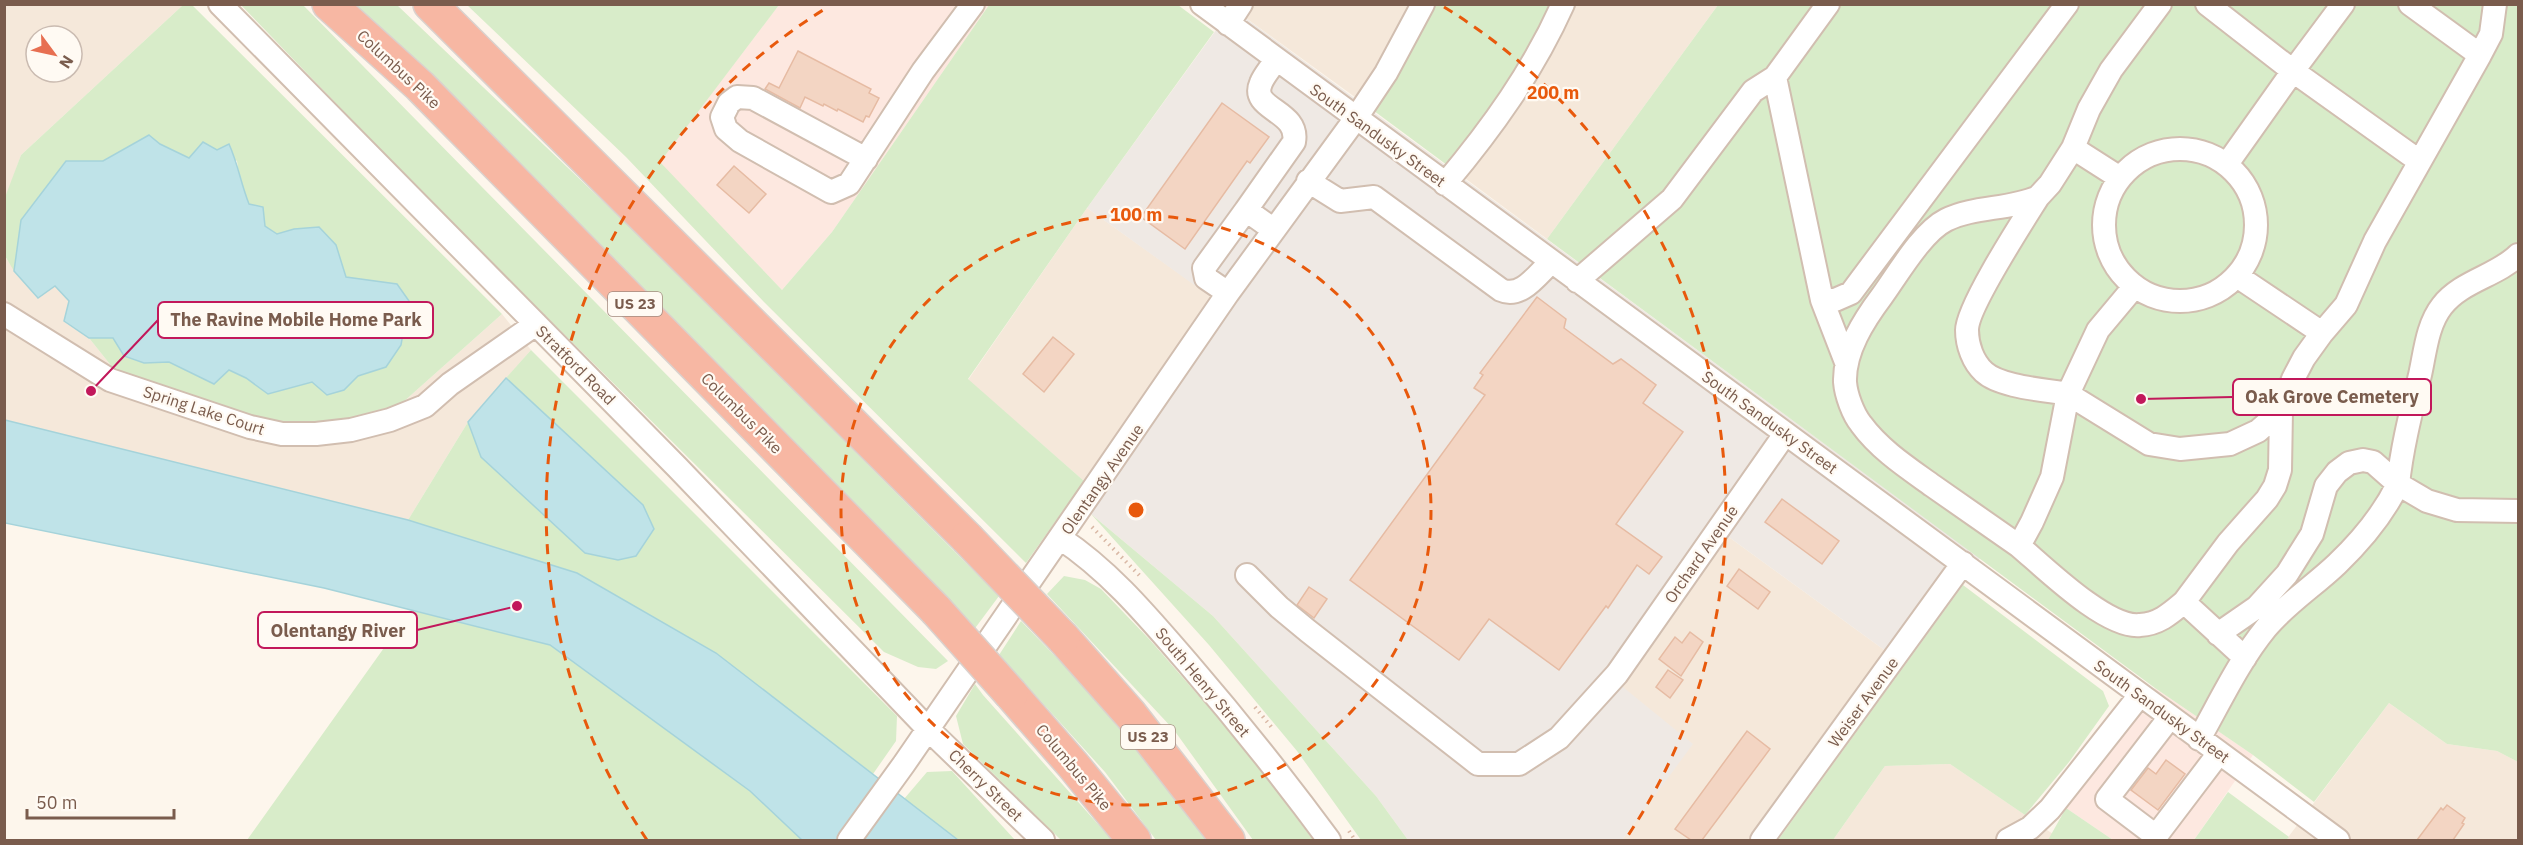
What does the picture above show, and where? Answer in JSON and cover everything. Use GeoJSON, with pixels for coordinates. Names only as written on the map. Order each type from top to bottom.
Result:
{"type":"FeatureCollection","features":[{"type":"Feature","properties":{"kind":"highway","name":"Columbus Pike"},"geometry":{"type":"LineString","coordinates":[[329,4],[420,86],[936,610],[1073,765],[1134,840]]}},
{"type":"Feature","properties":{"kind":"highway","name":"US 23"},"geometry":{"type":"LineString","coordinates":[[430,4],[967,538],[1063,638],[1131,715],[1228,840]]}},
{"type":"Feature","properties":{"kind":"street","name":"Stratford Road"},"geometry":{"type":"LineString","coordinates":[[220,4],[536,324],[928,729]]}},
{"type":"Feature","properties":{"kind":"street"},"geometry":{"type":"LineString","coordinates":[[866,159],[753,98],[737,97],[729,103],[722,117],[726,129],[740,141],[831,192],[849,184],[866,159],[923,71],[973,4]]}},
{"type":"Feature","properties":{"kind":"street","name":"South Sandusky Street"},"geometry":{"type":"LineString","coordinates":[[1202,4],[2338,840]]}},
{"type":"Feature","properties":{"kind":"street"},"geometry":{"type":"LineString","coordinates":[[1228,24],[1241,4]]}},
{"type":"Feature","properties":{"kind":"street","name":"Olentangy Avenue"},"geometry":{"type":"LineString","coordinates":[[849,840],[904,764],[1228,293],[1356,118],[1386,73],[1423,4]]}},
{"type":"Feature","properties":{"kind":"street"},"geometry":{"type":"LineString","coordinates":[[1445,184],[1485,136],[1525,78],[1563,4]]}},
{"type":"Feature","properties":{"kind":"street"},"geometry":{"type":"LineString","coordinates":[[1577,281],[1672,199],[1753,91],[1775,77],[1828,4]]}},
{"type":"Feature","properties":{"kind":"street"},"geometry":{"type":"LineString","coordinates":[[1822,300],[1835,300],[1851,292],[2067,4]]}},
{"type":"Feature","properties":{"kind":"street"},"geometry":{"type":"LineString","coordinates":[[2160,4],[2111,70],[2089,110],[2073,148],[2050,184],[2038,197],[1982,291],[1967,328],[1971,354],[1984,372],[2005,382],[2068,394],[2149,444],[2180,449],[2230,444],[2258,431],[2281,411]]}},
{"type":"Feature","properties":{"kind":"street"},"geometry":{"type":"LineString","coordinates":[[2207,4],[2293,71],[2419,161]]}},
{"type":"Feature","properties":{"kind":"street"},"geometry":{"type":"LineString","coordinates":[[2227,164],[2343,4]]}},
{"type":"Feature","properties":{"kind":"street"},"geometry":{"type":"LineString","coordinates":[[2410,4],[2480,56]]}},
{"type":"Feature","properties":{"kind":"street"},"geometry":{"type":"LineString","coordinates":[[2038,197],[2023,203],[1965,213],[1945,220],[1928,234],[1877,303],[1857,335],[1846,362],[1845,384],[1860,423],[1896,460],[2019,546],[2101,613],[2121,624],[2140,626],[2163,619],[2184,602],[2228,543],[2267,499],[2280,470],[2281,411],[2304,358],[2346,305],[2375,241],[2491,34],[2495,4]]}},
{"type":"Feature","properties":{"kind":"street"},"geometry":{"type":"LineString","coordinates":[[1228,293],[1206,278],[1204,268],[1294,142],[1296,131],[1291,123],[1266,104],[1260,95],[1260,84],[1276,59]]}},
{"type":"Feature","properties":{"kind":"street"},"geometry":{"type":"LineString","coordinates":[[1775,77],[1822,300],[1846,362]]}},
{"type":"Feature","properties":{"kind":"street"},"geometry":{"type":"LineString","coordinates":[[2073,148],[2120,178]]}},
{"type":"Feature","properties":{"kind":"street"},"geometry":{"type":"LineString","coordinates":[[2183,148],[2206,153],[2227,164],[2244,183],[2254,205],[2256,230],[2253,247],[2251,255],[2237,276],[2220,291],[2199,299],[2177,302],[2154,298],[2134,287],[2117,270],[2106,248],[2103,223],[2108,199],[2120,178],[2137,161],[2159,151],[2183,148]]}},
{"type":"Feature","properties":{"kind":"street"},"geometry":{"type":"LineString","coordinates":[[1308,181],[1340,201],[1374,197],[1509,294],[1519,291],[1551,262]]}},
{"type":"Feature","properties":{"kind":"street"},"geometry":{"type":"LineString","coordinates":[[1246,210],[1274,230]]}},
{"type":"Feature","properties":{"kind":"street"},"geometry":{"type":"LineString","coordinates":[[2199,739],[2245,658],[2265,629],[2291,602],[2337,564],[2389,503],[2398,484],[2402,448],[2432,324],[2442,305],[2454,294],[2512,261],[2518,255]]}},
{"type":"Feature","properties":{"kind":"street"},"geometry":{"type":"LineString","coordinates":[[2237,276],[2322,333]]}},
{"type":"Feature","properties":{"kind":"street"},"geometry":{"type":"LineString","coordinates":[[2019,546],[2052,477],[2068,394],[2098,330],[2134,287]]}},
{"type":"Feature","properties":{"kind":"street","name":"Spring Lake Court"},"geometry":{"type":"LineString","coordinates":[[4,314],[110,380],[250,427],[293,434],[351,430],[390,420],[425,406],[450,384],[536,324]]}},
{"type":"Feature","properties":{"kind":"street","name":"Orchard Avenue"},"geometry":{"type":"LineString","coordinates":[[1247,574],[1308,631],[1478,764],[1519,764],[1559,738],[1617,674],[1785,434]]}},
{"type":"Feature","properties":{"kind":"street"},"geometry":{"type":"LineString","coordinates":[[2218,634],[2257,607],[2288,574],[2312,534],[2326,486],[2337,472],[2349,463],[2363,460],[2373,462],[2398,484],[2427,501],[2457,510],[2518,511]]}},
{"type":"Feature","properties":{"kind":"street","name":"South Henry Street"},"geometry":{"type":"LineString","coordinates":[[1060,538],[1087,556],[1116,583],[1169,642],[1232,714],[1329,840]]}},
{"type":"Feature","properties":{"kind":"street","name":"Weiser Avenue"},"geometry":{"type":"LineString","coordinates":[[1762,840],[1963,563]]}},
{"type":"Feature","properties":{"kind":"street"},"geometry":{"type":"LineString","coordinates":[[2184,602],[2245,658]]}},
{"type":"Feature","properties":{"kind":"street"},"geometry":{"type":"LineString","coordinates":[[2008,840],[2030,828],[2050,809],[2140,695]]}},
{"type":"Feature","properties":{"kind":"street"},"geometry":{"type":"LineString","coordinates":[[2170,717],[2108,799],[2156,836],[2219,753]]}},
{"type":"Feature","properties":{"kind":"street","name":"Cherry Street"},"geometry":{"type":"LineString","coordinates":[[928,729],[1044,840]]}},
{"type":"Feature","properties":{"kind":"shaded area"},"geometry":{"type":"Polygon","coordinates":[[[5,5],[183,5],[21,155],[5,200],[5,5]]]}},
{"type":"Feature","properties":{"kind":"shaded area"},"geometry":{"type":"Polygon","coordinates":[[[779,5],[989,5],[832,232],[782,290],[659,162],[779,5]]]}},
{"type":"Feature","properties":{"kind":"shaded area"},"geometry":{"type":"Polygon","coordinates":[[[1228,5],[1431,5],[1370,108],[1228,5]]]}},
{"type":"Feature","properties":{"kind":"shaded area"},"geometry":{"type":"Polygon","coordinates":[[[1556,5],[1718,5],[1547,239],[1451,168],[1556,5]]]}},
{"type":"Feature","properties":{"kind":"shaded area"},"geometry":{"type":"Polygon","coordinates":[[[1232,8],[1980,558],[1905,665],[1726,535],[1618,683],[1693,744],[1622,840],[1408,840],[1376,796],[1213,616],[1072,498],[1211,297],[1087,208],[1232,8]]]}},
{"type":"Feature","properties":{"kind":"shaded area"},"geometry":{"type":"Polygon","coordinates":[[[1087,208],[1212,297],[1084,481],[968,380],[1087,208]]]}},
{"type":"Feature","properties":{"kind":"shaded area"},"geometry":{"type":"Polygon","coordinates":[[[4,256],[37,298],[55,286],[69,301],[65,321],[89,338],[113,368],[401,404],[502,314],[531,350],[468,422],[408,520],[5,420],[4,256]]]}},
{"type":"Feature","properties":{"kind":"shaded area"},"geometry":{"type":"Polygon","coordinates":[[[1726,535],[1905,665],[1778,840],[1622,840],[1692,744],[1618,684],[1726,535]]]}},
{"type":"Feature","properties":{"kind":"shaded area"},"geometry":{"type":"Polygon","coordinates":[[[2155,688],[2253,755],[2194,840],[2113,840],[2066,808],[2155,688]]]}},
{"type":"Feature","properties":{"kind":"shaded area"},"geometry":{"type":"Polygon","coordinates":[[[2389,703],[2447,744],[2497,751],[2518,762],[2518,840],[2286,840],[2389,703]]]}},
{"type":"Feature","properties":{"kind":"shaded area"},"geometry":{"type":"Polygon","coordinates":[[[1950,764],[2053,834],[2048,840],[1833,840],[1885,766],[1950,764]]]}},
{"type":"Feature","properties":{"kind":"green space"},"geometry":{"type":"Polygon","coordinates":[[[183,5],[192,5],[502,314],[401,404],[321,425],[247,417],[113,368],[89,338],[113,338],[144,363],[169,362],[214,384],[229,370],[246,378],[268,394],[312,382],[344,390],[358,376],[386,367],[401,345],[406,321],[345,277],[336,245],[294,229],[277,234],[265,226],[263,208],[249,205],[240,181],[237,161],[217,150],[189,158],[160,144],[149,135],[103,161],[66,161],[21,220],[14,271],[5,256],[4,200],[21,155],[183,5]]]}},
{"type":"Feature","properties":{"kind":"green space"},"geometry":{"type":"Polygon","coordinates":[[[241,5],[303,5],[948,661],[936,669],[918,667],[884,652],[437,208],[241,5]]]}},
{"type":"Feature","properties":{"kind":"green space"},"geometry":{"type":"Polygon","coordinates":[[[355,5],[397,5],[651,247],[999,596],[973,631],[572,223],[355,5]]]}},
{"type":"Feature","properties":{"kind":"green space"},"geometry":{"type":"Polygon","coordinates":[[[467,5],[779,5],[660,162],[782,290],[832,232],[989,5],[1178,5],[1214,32],[1087,208],[968,379],[1084,481],[1026,563],[764,302],[626,157],[467,5]]]}},
{"type":"Feature","properties":{"kind":"green space"},"geometry":{"type":"Polygon","coordinates":[[[1431,5],[1556,5],[1539,43],[1451,168],[1370,108],[1431,5]]]}},
{"type":"Feature","properties":{"kind":"green space"},"geometry":{"type":"Polygon","coordinates":[[[1718,5],[2518,5],[2518,762],[2497,751],[2447,744],[2389,703],[2314,802],[2253,755],[2155,688],[1547,239],[1718,5]]]}},
{"type":"Feature","properties":{"kind":"green space"},"geometry":{"type":"Polygon","coordinates":[[[531,350],[897,716],[896,741],[873,774],[716,653],[577,573],[408,520],[468,422],[481,457],[618,560],[636,555],[654,529],[643,505],[506,378],[531,350]]]}},
{"type":"Feature","properties":{"kind":"green space"},"geometry":{"type":"Polygon","coordinates":[[[1091,514],[1213,616],[1376,796],[1408,840],[1361,840],[1297,751],[1209,645],[1091,514]]]}},
{"type":"Feature","properties":{"kind":"green space"},"geometry":{"type":"Polygon","coordinates":[[[1064,576],[1085,580],[1101,589],[1150,640],[1246,750],[1313,840],[1253,840],[1174,730],[1047,594],[1064,576]]]}},
{"type":"Feature","properties":{"kind":"green space"},"geometry":{"type":"Polygon","coordinates":[[[1963,585],[2103,691],[2109,706],[2069,762],[2025,815],[1950,764],[1885,766],[1833,840],[1778,840],[1963,585]]]}},
{"type":"Feature","properties":{"kind":"green space"},"geometry":{"type":"Polygon","coordinates":[[[411,610],[550,645],[750,791],[802,840],[247,840],[411,610]]]}},
{"type":"Feature","properties":{"kind":"green space"},"geometry":{"type":"Polygon","coordinates":[[[1021,621],[1084,686],[1211,840],[1156,840],[1105,772],[999,655],[1021,621]]]}},
{"type":"Feature","properties":{"kind":"green space"},"geometry":{"type":"Polygon","coordinates":[[[975,684],[1112,840],[1061,840],[963,744],[956,716],[975,684]]]}},
{"type":"Feature","properties":{"kind":"green space"},"geometry":{"type":"Polygon","coordinates":[[[952,771],[1015,840],[958,840],[904,799],[927,772],[952,771]]]}},
{"type":"Feature","properties":{"kind":"green space"},"geometry":{"type":"Polygon","coordinates":[[[2228,792],[2289,837],[2286,840],[2194,840],[2228,792]]]}},
{"type":"Feature","properties":{"kind":"green space"},"geometry":{"type":"Polygon","coordinates":[[[2066,808],[2113,840],[2048,840],[2066,808]]]}},
{"type":"Feature","properties":{"kind":"water"},"geometry":{"type":"Polygon","coordinates":[[[149,135],[160,144],[189,158],[203,142],[217,150],[229,144],[249,204],[263,207],[265,226],[277,234],[294,229],[319,227],[336,245],[346,277],[397,284],[409,301],[401,345],[386,367],[358,376],[344,390],[327,395],[312,382],[268,394],[246,378],[229,370],[214,384],[169,362],[144,363],[124,356],[113,338],[89,338],[64,321],[69,301],[55,286],[38,298],[14,271],[21,220],[66,161],[103,161],[149,135]]]}},
{"type":"Feature","properties":{"kind":"water"},"geometry":{"type":"Polygon","coordinates":[[[506,378],[643,505],[654,529],[636,556],[618,560],[585,553],[481,457],[468,422],[506,378]]]}},
{"type":"Feature","properties":{"kind":"water"},"geometry":{"type":"Polygon","coordinates":[[[5,420],[408,520],[577,573],[716,653],[958,840],[802,840],[750,791],[550,645],[324,588],[5,523],[5,420]]]}},
{"type":"Feature","properties":{"kind":"building"},"geometry":{"type":"Polygon","coordinates":[[[798,51],[871,89],[869,93],[879,98],[869,117],[866,116],[863,122],[838,109],[837,111],[824,104],[823,106],[805,97],[800,108],[765,89],[769,83],[779,88],[798,51]]]}},
{"type":"Feature","properties":{"kind":"building"},"geometry":{"type":"Polygon","coordinates":[[[1222,103],[1269,137],[1250,163],[1247,161],[1185,249],[1141,217],[1222,103]]]}},
{"type":"Feature","properties":{"kind":"building"},"geometry":{"type":"Polygon","coordinates":[[[734,166],[766,194],[749,213],[717,185],[734,166]]]}},
{"type":"Feature","properties":{"kind":"building"},"geometry":{"type":"Polygon","coordinates":[[[1537,297],[1566,319],[1564,328],[1613,364],[1621,359],[1656,385],[1643,403],[1683,432],[1616,524],[1662,557],[1649,574],[1637,565],[1608,608],[1606,606],[1559,670],[1489,619],[1459,660],[1350,580],[1485,395],[1474,388],[1483,375],[1480,373],[1537,297]]]}},
{"type":"Feature","properties":{"kind":"building"},"geometry":{"type":"Polygon","coordinates":[[[1053,337],[1074,354],[1044,392],[1023,374],[1053,337]]]}},
{"type":"Feature","properties":{"kind":"building"},"geometry":{"type":"Polygon","coordinates":[[[1782,499],[1839,541],[1822,564],[1765,522],[1782,499]]]}},
{"type":"Feature","properties":{"kind":"building"},"geometry":{"type":"Polygon","coordinates":[[[1739,569],[1770,592],[1758,609],[1727,586],[1739,569]]]}},
{"type":"Feature","properties":{"kind":"building"},"geometry":{"type":"Polygon","coordinates":[[[1309,587],[1327,599],[1314,618],[1297,605],[1309,587]]]}},
{"type":"Feature","properties":{"kind":"building"},"geometry":{"type":"Polygon","coordinates":[[[1690,632],[1703,642],[1681,676],[1659,659],[1675,637],[1682,643],[1690,632]]]}},
{"type":"Feature","properties":{"kind":"building"},"geometry":{"type":"Polygon","coordinates":[[[1668,670],[1683,680],[1670,698],[1656,687],[1668,670]]]}},
{"type":"Feature","properties":{"kind":"building"},"geometry":{"type":"Polygon","coordinates":[[[1747,731],[1770,749],[1702,840],[1691,840],[1675,829],[1747,731]]]}},
{"type":"Feature","properties":{"kind":"building"},"geometry":{"type":"Polygon","coordinates":[[[2166,760],[2185,774],[2158,810],[2131,790],[2148,768],[2156,774],[2166,760]]]}},
{"type":"Feature","properties":{"kind":"building"},"geometry":{"type":"Polygon","coordinates":[[[2447,805],[2465,818],[2462,823],[2464,824],[2453,840],[2417,840],[2441,808],[2443,810],[2447,805]]]}},
{"type":"Feature","properties":{"kind":"place","name":"The Ravine Mobile Home Park"},"geometry":{"type":"Point","coordinates":[91,391]}},
{"type":"Feature","properties":{"kind":"place","name":"Oak Grove Cemetery"},"geometry":{"type":"Point","coordinates":[2141,399]}},
{"type":"Feature","properties":{"kind":"place","name":"Olentangy River"},"geometry":{"type":"Point","coordinates":[517,606]}}]}
